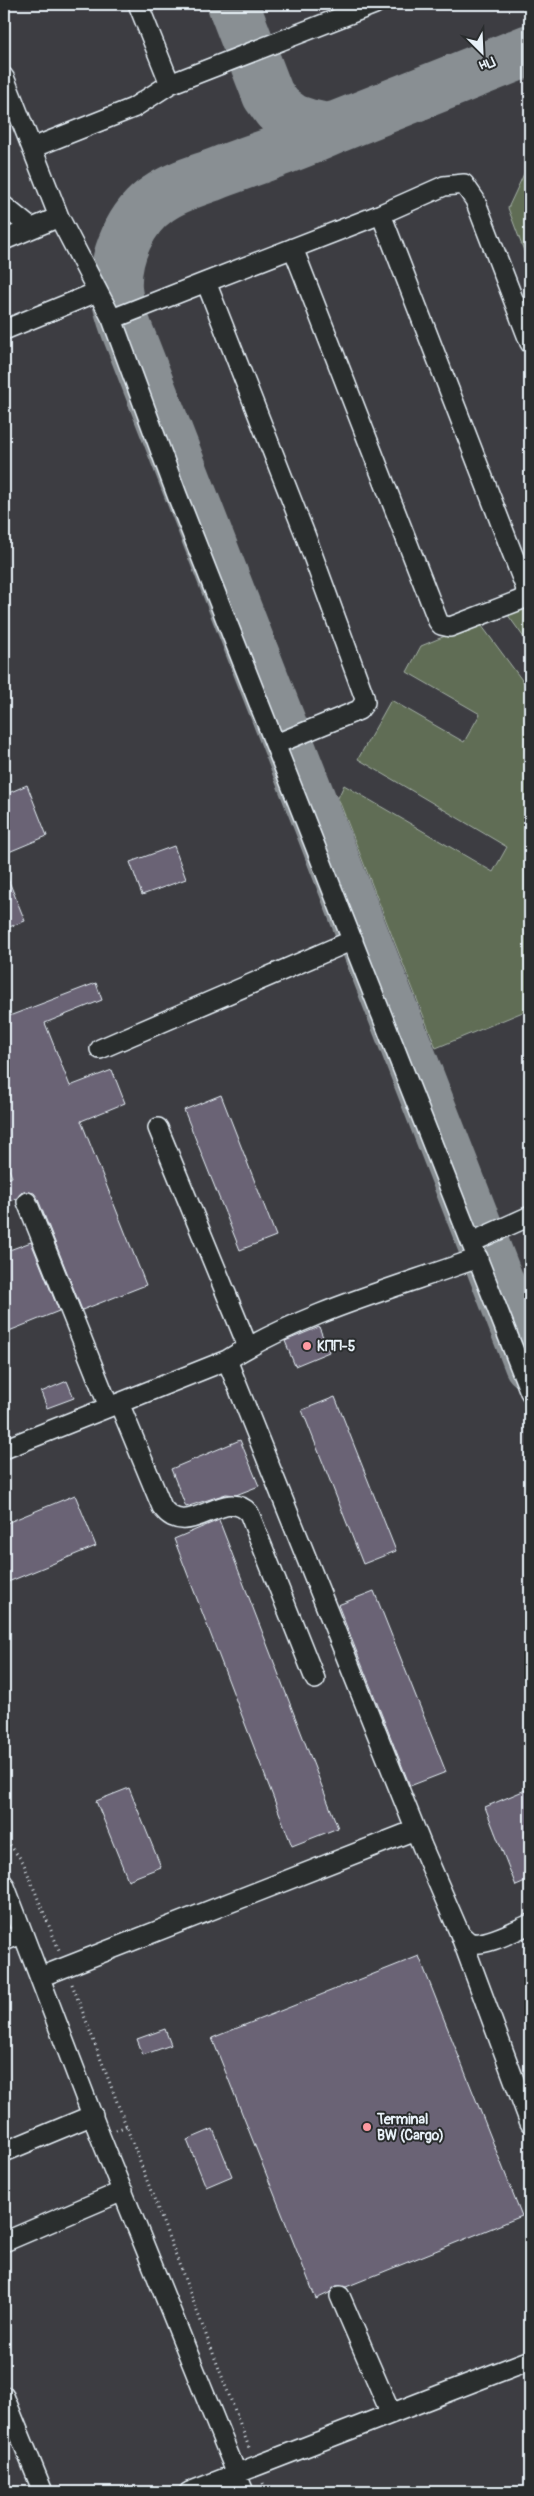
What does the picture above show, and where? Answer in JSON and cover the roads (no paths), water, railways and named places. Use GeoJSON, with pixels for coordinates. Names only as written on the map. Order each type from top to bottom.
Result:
{"type":"FeatureCollection","features":[{"type":"Feature","properties":{"kind":"lane"},"geometry":{"type":"LineString","coordinates":[[138,4],[170,84]]}},
{"type":"Feature","properties":{"kind":"lane"},"geometry":{"type":"LineString","coordinates":[[32,148],[133,108],[170,84],[332,12],[376,4]]}},
{"type":"Feature","properties":{"kind":"lane"},"geometry":{"type":"LineString","coordinates":[[4,77],[59,217],[112,319],[177,495],[530,1392]]}},
{"type":"Feature","properties":{"kind":"lane"},"geometry":{"type":"LineString","coordinates":[[112,319],[381,214],[444,186],[464,184],[474,200],[530,343]]}},
{"type":"Feature","properties":{"kind":"lane"},"geometry":{"type":"LineString","coordinates":[[4,206],[31,228]]}},
{"type":"Feature","properties":{"kind":"lane"},"geometry":{"type":"LineString","coordinates":[[293,248],[426,594],[441,625],[450,627],[527,598],[525,586],[381,214]]}},
{"type":"Feature","properties":{"kind":"lane"},"geometry":{"type":"LineString","coordinates":[[4,240],[59,217]]}},
{"type":"Feature","properties":{"kind":"lane"},"geometry":{"type":"LineString","coordinates":[[206,282],[313,554],[364,696],[364,702],[359,710],[276,744]]}},
{"type":"Feature","properties":{"kind":"lane"},"geometry":{"type":"LineString","coordinates":[[4,330],[97,292]]}},
{"type":"Feature","properties":{"kind":"lane"},"geometry":{"type":"LineString","coordinates":[[100,1049],[352,940]]}},
{"type":"Feature","properties":{"kind":"lane"},"geometry":{"type":"LineString","coordinates":[[158,1128],[248,1347]]}},
{"type":"Feature","properties":{"kind":"lane"},"geometry":{"type":"LineString","coordinates":[[27,1202],[114,1405],[162,1507],[169,1515],[186,1520],[233,1505],[243,1507],[249,1513],[315,1679]]}},
{"type":"Feature","properties":{"kind":"lane"},"geometry":{"type":"LineString","coordinates":[[4,1449],[226,1360],[248,1347],[314,1317],[475,1250],[530,1216]]}},
{"type":"Feature","properties":{"kind":"lane"},"geometry":{"type":"LineString","coordinates":[[226,1360],[415,1830],[460,1934],[530,2123]]}},
{"type":"Feature","properties":{"kind":"lane"},"geometry":{"type":"LineString","coordinates":[[40,1977],[415,1830]]}},
{"type":"Feature","properties":{"kind":"lane"},"geometry":{"type":"LineString","coordinates":[[4,1884],[93,2115],[244,2492]]}},
{"type":"Feature","properties":{"kind":"lane"},"geometry":{"type":"LineString","coordinates":[[460,1934],[469,1942],[478,1943],[493,1940],[530,1924]]}},
{"type":"Feature","properties":{"kind":"lane"},"geometry":{"type":"LineString","coordinates":[[4,1942],[22,1934]]}},
{"type":"Feature","properties":{"kind":"lane"},"geometry":{"type":"LineString","coordinates":[[4,2152],[93,2115]]}},
{"type":"Feature","properties":{"kind":"lane"},"geometry":{"type":"LineString","coordinates":[[4,2242],[123,2191]]}},
{"type":"Feature","properties":{"kind":"lane"},"geometry":{"type":"LineString","coordinates":[[340,2296],[391,2414]]}},
{"type":"Feature","properties":{"kind":"lane"},"geometry":{"type":"LineString","coordinates":[[189,2492],[212,2488],[237,2473],[530,2360]]}},
{"type":"Feature","properties":{"kind":"lane"},"geometry":{"type":"LineString","coordinates":[[4,2396],[43,2492]]}},
{"type":"Feature","properties":{"kind":"place","name":"КПП-5"},"geometry":{"type":"Point","coordinates":[307,1346]}},
{"type":"Feature","properties":{"kind":"place","name":"Terminal BW (Cargo)"},"geometry":{"type":"Point","coordinates":[367,2127]}}]}
